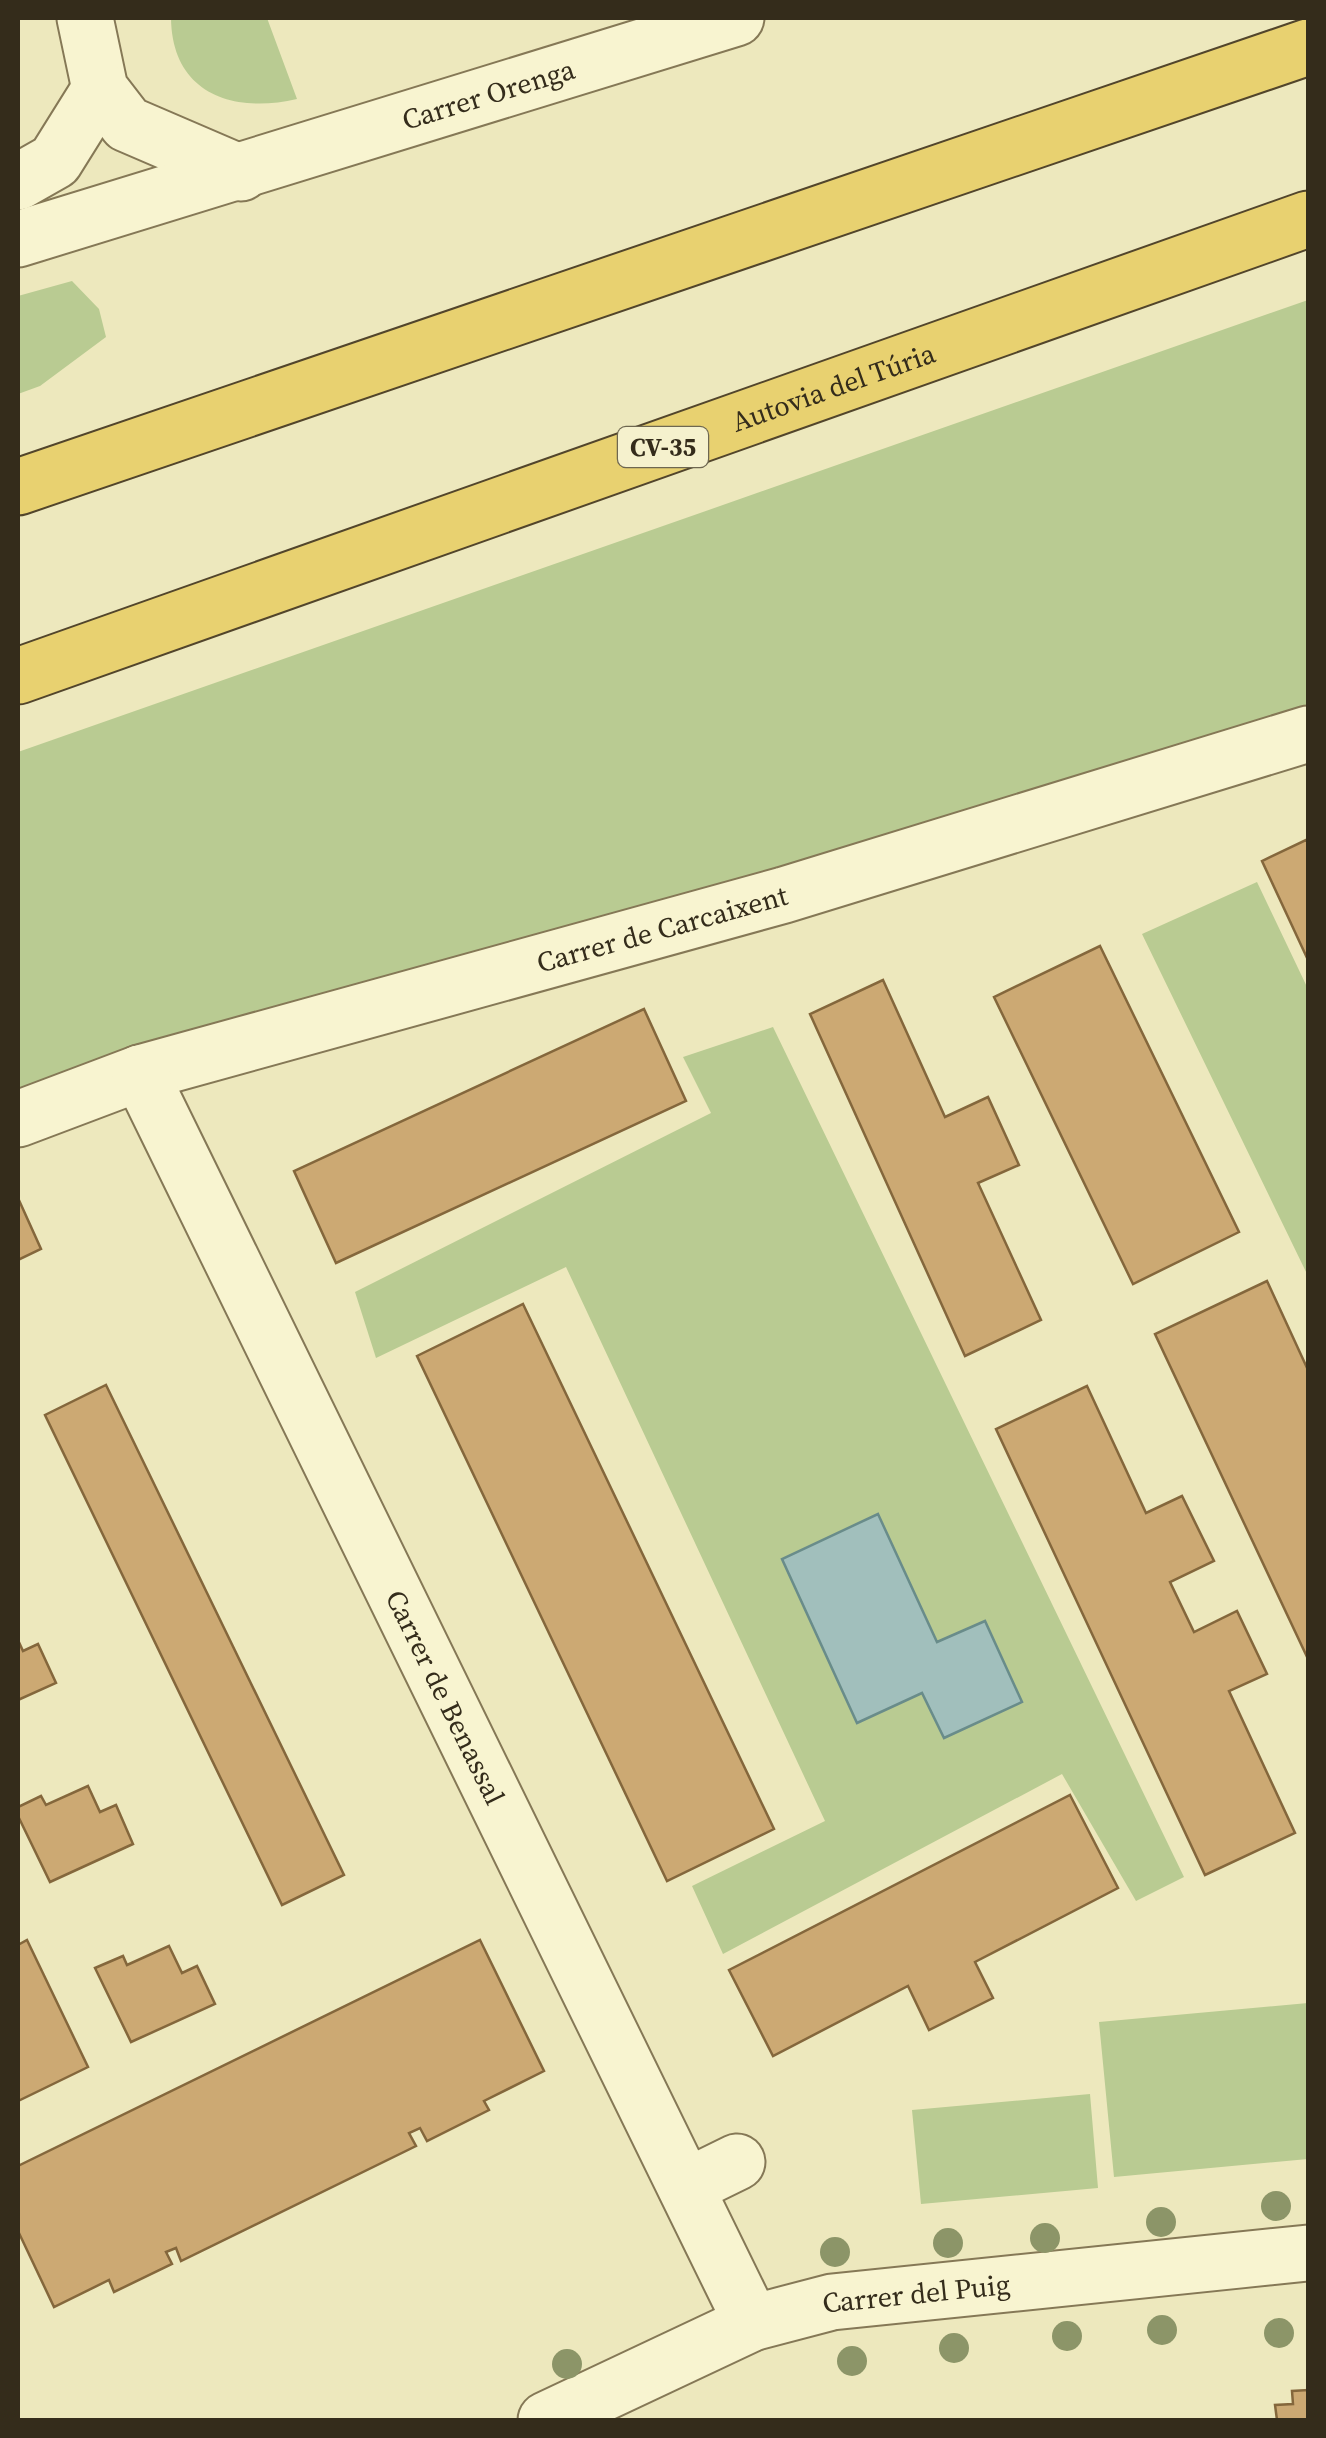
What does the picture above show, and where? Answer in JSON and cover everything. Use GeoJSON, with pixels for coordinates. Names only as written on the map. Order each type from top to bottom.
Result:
{"type":"FeatureCollection","features":[{"type":"Feature","properties":{"kind":"highway"},"geometry":{"type":"LineString","coordinates":[[18,487],[1308,47]]}},
{"type":"Feature","properties":{"kind":"highway","name":"Autovia del Túria"},"geometry":{"type":"LineString","coordinates":[[18,676],[1308,219]]}},
{"type":"Feature","properties":{"kind":"street"},"geometry":{"type":"LineString","coordinates":[[85,18],[100,89],[128,124],[241,172]]}},
{"type":"Feature","properties":{"kind":"street","name":"Carrer Orenga"},"geometry":{"type":"LineString","coordinates":[[18,239],[736,18]]}},
{"type":"Feature","properties":{"kind":"street"},"geometry":{"type":"LineString","coordinates":[[18,182],[56,161],[100,89]]}},
{"type":"Feature","properties":{"kind":"street","name":"Carrer de Carcaixent"},"geometry":{"type":"LineString","coordinates":[[18,1119],[140,1073],[784,895],[1308,734]]}},
{"type":"Feature","properties":{"kind":"street","name":"Carrer de Benassal"},"geometry":{"type":"LineString","coordinates":[[140,1073],[752,2323]]}},
{"type":"Feature","properties":{"kind":"street"},"geometry":{"type":"LineString","coordinates":[[686,2187],[737,2162]]}},
{"type":"Feature","properties":{"kind":"street","name":"Carrer del Puig"},"geometry":{"type":"LineString","coordinates":[[546,2420],[752,2323],[832,2302],[1308,2253]]}},
{"type":"Feature","properties":{"kind":"green space"},"geometry":{"type":"Polygon","coordinates":[[[171,18],[267,18],[297,99],[250,103],[210,92],[194,81],[182,64],[174,44],[171,18]]]}},
{"type":"Feature","properties":{"kind":"green space"},"geometry":{"type":"Polygon","coordinates":[[[72,281],[99,309],[106,337],[40,386],[18,394],[18,296],[72,281]]]}},
{"type":"Feature","properties":{"kind":"green space"},"geometry":{"type":"Polygon","coordinates":[[[1308,300],[1308,747],[18,1129],[18,752],[1308,300]]]}},
{"type":"Feature","properties":{"kind":"green space"},"geometry":{"type":"Polygon","coordinates":[[[1257,882],[1308,989],[1308,1276],[1142,934],[1257,882]]]}},
{"type":"Feature","properties":{"kind":"green space"},"geometry":{"type":"Polygon","coordinates":[[[773,1027],[1184,1877],[1136,1901],[1062,1774],[723,1954],[692,1886],[825,1821],[566,1267],[376,1358],[355,1292],[711,1113],[683,1057],[773,1027]]]}},
{"type":"Feature","properties":{"kind":"green space"},"geometry":{"type":"Polygon","coordinates":[[[1308,2003],[1308,2159],[1114,2177],[1099,2022],[1308,2003]]]}},
{"type":"Feature","properties":{"kind":"green space"},"geometry":{"type":"Polygon","coordinates":[[[1090,2094],[1098,2188],[921,2204],[912,2110],[1090,2094]]]}},
{"type":"Feature","properties":{"kind":"water"},"geometry":{"type":"Polygon","coordinates":[[[878,1514],[937,1642],[985,1621],[1022,1702],[944,1738],[922,1693],[857,1723],[782,1559],[878,1514]]]}},
{"type":"Feature","properties":{"kind":"building"},"geometry":{"type":"Polygon","coordinates":[[[1308,839],[1308,960],[1262,861],[1308,839]]]}},
{"type":"Feature","properties":{"kind":"building"},"geometry":{"type":"Polygon","coordinates":[[[1100,946],[1239,1232],[1133,1284],[994,997],[1100,946]]]}},
{"type":"Feature","properties":{"kind":"building"},"geometry":{"type":"Polygon","coordinates":[[[883,980],[945,1117],[988,1097],[1019,1165],[978,1183],[1041,1320],[965,1356],[810,1014],[883,980]]]}},
{"type":"Feature","properties":{"kind":"building"},"geometry":{"type":"Polygon","coordinates":[[[644,1009],[686,1101],[336,1263],[294,1171],[644,1009]]]}},
{"type":"Feature","properties":{"kind":"building"},"geometry":{"type":"Polygon","coordinates":[[[18,1198],[41,1249],[18,1260],[18,1198]]]}},
{"type":"Feature","properties":{"kind":"building"},"geometry":{"type":"Polygon","coordinates":[[[1267,1281],[1308,1370],[1308,1659],[1155,1334],[1267,1281]]]}},
{"type":"Feature","properties":{"kind":"building"},"geometry":{"type":"Polygon","coordinates":[[[523,1304],[774,1829],[667,1881],[417,1356],[523,1304]]]}},
{"type":"Feature","properties":{"kind":"building"},"geometry":{"type":"Polygon","coordinates":[[[106,1385],[344,1875],[282,1905],[45,1415],[106,1385]]]}},
{"type":"Feature","properties":{"kind":"building"},"geometry":{"type":"Polygon","coordinates":[[[1087,1386],[1146,1513],[1182,1496],[1214,1561],[1170,1582],[1194,1632],[1237,1611],[1267,1674],[1229,1691],[1295,1833],[1205,1875],[996,1429],[1087,1386]]]}},
{"type":"Feature","properties":{"kind":"building"},"geometry":{"type":"Polygon","coordinates":[[[18,1640],[23,1651],[38,1644],[56,1683],[18,1700],[18,1640]]]}},
{"type":"Feature","properties":{"kind":"building"},"geometry":{"type":"Polygon","coordinates":[[[88,1786],[100,1812],[116,1805],[133,1844],[50,1882],[18,1816],[18,1807],[41,1796],[46,1805],[88,1786]]]}},
{"type":"Feature","properties":{"kind":"building"},"geometry":{"type":"Polygon","coordinates":[[[1070,1795],[1118,1888],[975,1962],[993,1998],[929,2030],[908,1986],[773,2056],[729,1970],[1070,1795]]]}},
{"type":"Feature","properties":{"kind":"building"},"geometry":{"type":"Polygon","coordinates":[[[27,1940],[88,2067],[18,2101],[18,1945],[27,1940]]]}},
{"type":"Feature","properties":{"kind":"building"},"geometry":{"type":"Polygon","coordinates":[[[480,1940],[544,2071],[484,2101],[489,2110],[427,2141],[420,2128],[409,2133],[416,2146],[181,2261],[176,2248],[166,2252],[172,2264],[114,2292],[109,2280],[54,2307],[18,2231],[18,2166],[480,1940]]]}},
{"type":"Feature","properties":{"kind":"building"},"geometry":{"type":"Polygon","coordinates":[[[169,1946],[182,1973],[197,1966],[215,2004],[131,2042],[95,1968],[123,1956],[127,1965],[169,1946]]]}},
{"type":"Feature","properties":{"kind":"building"},"geometry":{"type":"Polygon","coordinates":[[[1308,2390],[1308,2420],[1277,2420],[1275,2405],[1293,2404],[1292,2391],[1308,2390]]]}}]}
